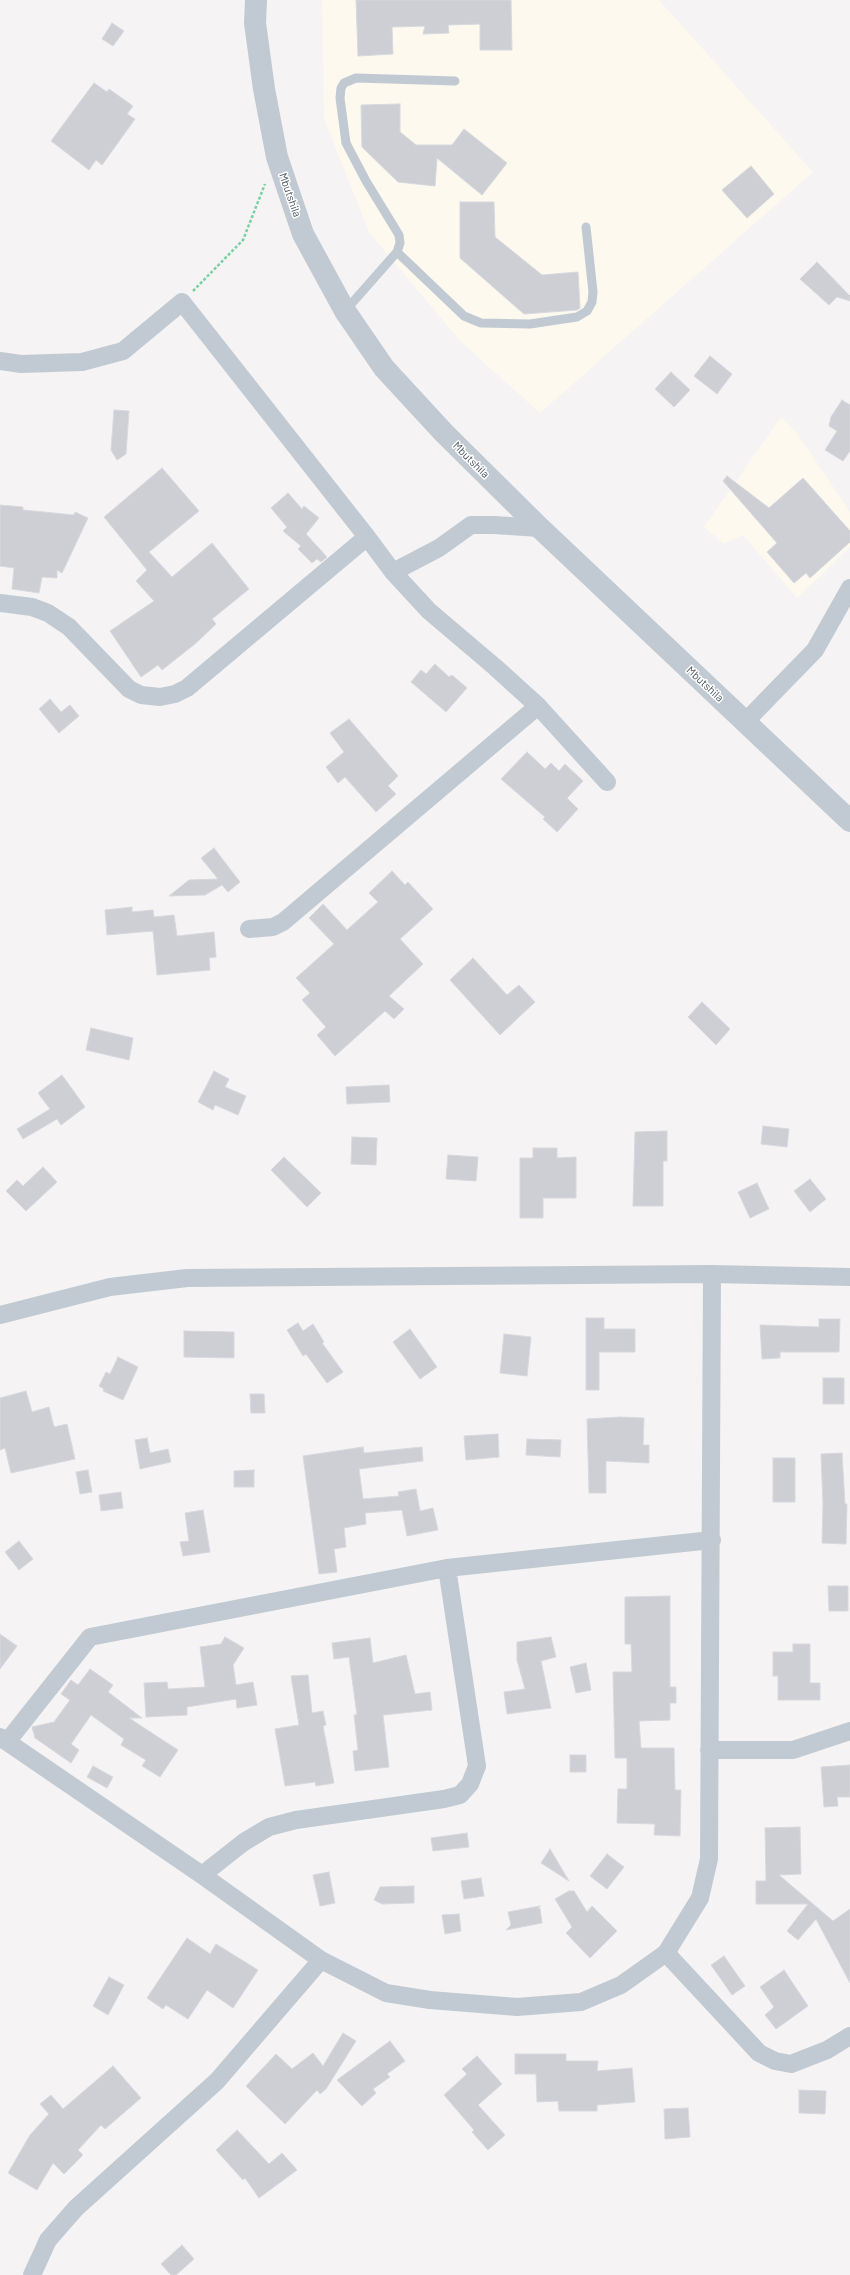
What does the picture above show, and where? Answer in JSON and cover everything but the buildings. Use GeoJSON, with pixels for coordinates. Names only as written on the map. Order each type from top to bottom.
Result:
{"type":"FeatureCollection","features":[{"type":"Feature","properties":{"kind":"street","name":"Mbutshila"},"geometry":{"type":"LineString","coordinates":[[256,0],[255,23],[264,89],[277,157],[303,234],[345,311],[384,368],[444,433],[540,528],[850,821]]}},
{"type":"Feature","properties":{"kind":"street"},"geometry":{"type":"LineString","coordinates":[[0,361],[21,364],[82,362],[123,351],[182,302],[393,572],[429,611],[538,706],[607,782]]}},
{"type":"Feature","properties":{"kind":"street"},"geometry":{"type":"LineString","coordinates":[[393,572],[439,548],[471,525],[494,524],[540,528]]}},
{"type":"Feature","properties":{"kind":"street"},"geometry":{"type":"LineString","coordinates":[[0,603],[32,607],[48,614],[69,627],[129,689],[141,695],[160,697],[175,694],[187,688],[367,537]]}},
{"type":"Feature","properties":{"kind":"street"},"geometry":{"type":"LineString","coordinates":[[745,722],[815,650],[850,588]]}},
{"type":"Feature","properties":{"kind":"street"},"geometry":{"type":"LineString","coordinates":[[249,929],[273,927],[283,922],[538,706]]}},
{"type":"Feature","properties":{"kind":"street"},"geometry":{"type":"LineString","coordinates":[[712,1274],[712,1540],[709,1750],[710,1859],[700,1898],[666,1953],[621,1985],[581,2002],[517,2007],[430,2000],[386,1993],[321,1960],[202,1875],[4,1740],[90,1637],[447,1568],[712,1540]]}},
{"type":"Feature","properties":{"kind":"street"},"geometry":{"type":"LineString","coordinates":[[0,1315],[110,1287],[187,1278],[712,1274],[850,1277]]}},
{"type":"Feature","properties":{"kind":"street"},"geometry":{"type":"LineString","coordinates":[[202,1875],[244,1842],[269,1827],[296,1820],[444,1799],[460,1795],[470,1784],[477,1766],[447,1568]]}},
{"type":"Feature","properties":{"kind":"street"},"geometry":{"type":"LineString","coordinates":[[709,1750],[793,1750],[850,1731]]}},
{"type":"Feature","properties":{"kind":"street"},"geometry":{"type":"LineString","coordinates":[[666,1953],[759,2053],[775,2061],[791,2064],[827,2050],[850,2036]]}},
{"type":"Feature","properties":{"kind":"street"},"geometry":{"type":"LineString","coordinates":[[32,2275],[48,2240],[76,2208],[217,2081],[321,1960]]}},
{"type":"Feature","properties":{"kind":"lane"},"geometry":{"type":"LineString","coordinates":[[345,311],[397,252],[400,243],[399,234],[366,181],[346,142],[340,98],[341,88],[344,83],[356,78],[455,81]]}},
{"type":"Feature","properties":{"kind":"lane"},"geometry":{"type":"LineString","coordinates":[[397,252],[464,316],[481,323],[530,324],[578,317],[587,311],[592,302],[593,292],[586,227]]}},
{"type":"Feature","properties":{"kind":"path"},"geometry":{"type":"LineString","coordinates":[[182,302],[243,240],[277,157]]}},
{"type":"Feature","properties":{"kind":"shaded area"},"geometry":{"type":"Polygon","coordinates":[[[322,0],[659,0],[813,172],[540,413],[461,342],[369,232],[324,119],[322,0]]]}},
{"type":"Feature","properties":{"kind":"shaded area"},"geometry":{"type":"Polygon","coordinates":[[[781,417],[797,433],[850,512],[850,547],[797,598],[743,535],[724,544],[704,527],[781,417]]]}}]}
